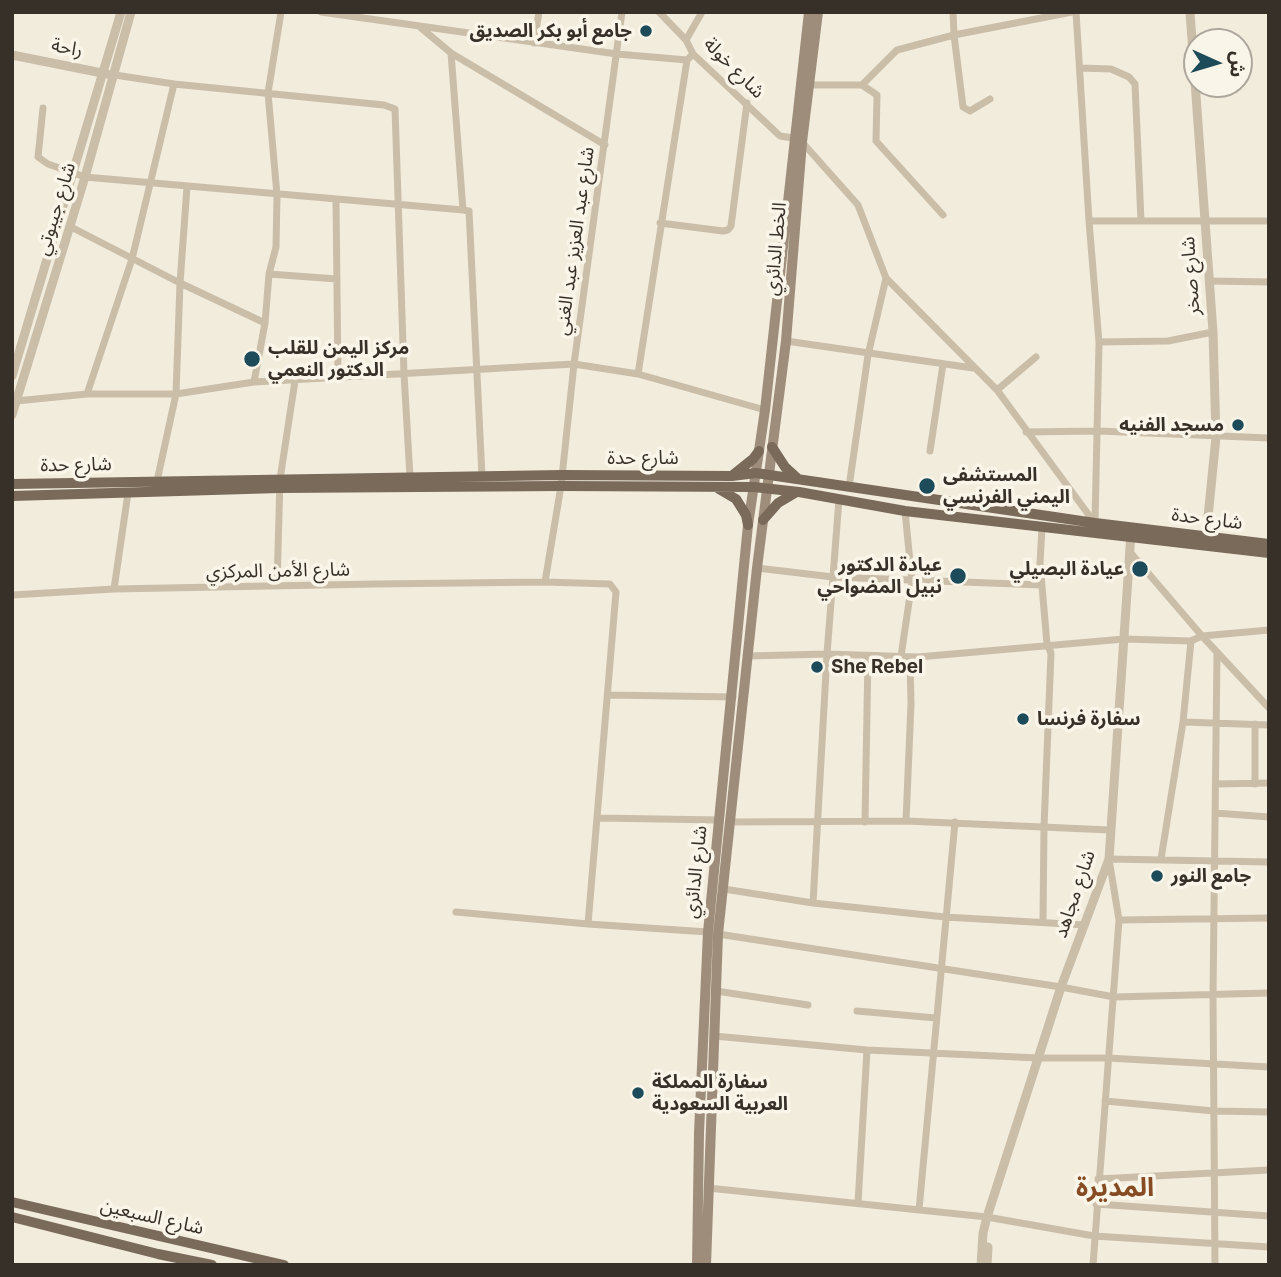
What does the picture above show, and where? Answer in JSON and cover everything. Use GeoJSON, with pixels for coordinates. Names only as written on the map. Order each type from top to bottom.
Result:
{"type":"FeatureCollection","features":[{"type":"Feature","properties":{"kind":"main road","name":"الخط الدائري"},"geometry":{"type":"LineString","coordinates":[[805,85],[808,12]]}},
{"type":"Feature","properties":{"kind":"main road","name":"الخط الدائري"},"geometry":{"type":"LineString","coordinates":[[754,487],[805,85],[818,12]]}},
{"type":"Feature","properties":{"kind":"main road","name":"الخط الدائري"},"geometry":{"type":"LineString","coordinates":[[767,488],[786,341],[798,140]]}},
{"type":"Feature","properties":{"kind":"main road"},"geometry":{"type":"LineString","coordinates":[[772,447],[785,467],[799,480]]}},
{"type":"Feature","properties":{"kind":"main road"},"geometry":{"type":"LineString","coordinates":[[732,476],[759,451]]}},
{"type":"Feature","properties":{"kind":"main road","name":"شارع حدة"},"geometry":{"type":"LineString","coordinates":[[12,484],[561,480],[732,476],[756,473],[1095,523],[1131,533],[1269,552]]}},
{"type":"Feature","properties":{"kind":"main road","name":"شارع حدة"},"geometry":{"type":"LineString","coordinates":[[12,496],[482,476],[716,488],[767,488],[905,511],[1042,527],[1206,537],[1269,544]]}},
{"type":"Feature","properties":{"kind":"main road","name":"شارع الدائري"},"geometry":{"type":"LineString","coordinates":[[701,1264],[699,1120],[719,820],[754,487]]}},
{"type":"Feature","properties":{"kind":"main road"},"geometry":{"type":"LineString","coordinates":[[716,488],[736,499],[746,515],[748,525]]}},
{"type":"Feature","properties":{"kind":"main road","name":"شارع الدائري"},"geometry":{"type":"LineString","coordinates":[[701,1264],[711,1136],[716,991],[713,933],[724,889],[767,488]]}},
{"type":"Feature","properties":{"kind":"main road"},"geometry":{"type":"LineString","coordinates":[[763,520],[778,503],[799,492]]}},
{"type":"Feature","properties":{"kind":"main road"},"geometry":{"type":"LineString","coordinates":[[699,1120],[703,1126],[711,1123]]}},
{"type":"Feature","properties":{"kind":"main road"},"geometry":{"type":"LineString","coordinates":[[699,1133],[707,1130],[711,1136]]}},
{"type":"Feature","properties":{"kind":"main road"},"geometry":{"type":"LineString","coordinates":[[12,1194],[31,1208]]}},
{"type":"Feature","properties":{"kind":"main road","name":"شارع السبعين"},"geometry":{"type":"LineString","coordinates":[[12,1202],[284,1265]]}},
{"type":"Feature","properties":{"kind":"main road","name":"شارع السبعين"},"geometry":{"type":"LineString","coordinates":[[12,1217],[194,1263],[212,1265]]}},
{"type":"Feature","properties":{"kind":"street","name":"شارع جيبوتي"},"geometry":{"type":"LineString","coordinates":[[12,376],[121,12]]}},
{"type":"Feature","properties":{"kind":"street","name":"شارع جيبوتي"},"geometry":{"type":"LineString","coordinates":[[12,415],[85,177],[131,12]]}},
{"type":"Feature","properties":{"kind":"street"},"geometry":{"type":"LineString","coordinates":[[254,382],[265,323],[269,274],[276,247],[277,195],[268,93],[281,12]]}},
{"type":"Feature","properties":{"kind":"street"},"geometry":{"type":"LineString","coordinates":[[321,12],[351,14],[386,22],[617,54],[690,57],[660,223],[638,374]]}},
{"type":"Feature","properties":{"kind":"street"},"geometry":{"type":"LineString","coordinates":[[386,22],[388,12]]}},
{"type":"Feature","properties":{"kind":"street"},"geometry":{"type":"LineString","coordinates":[[534,43],[539,12]]}},
{"type":"Feature","properties":{"kind":"street","name":"شارع عبد العزيز عبد الغني"},"geometry":{"type":"LineString","coordinates":[[545,582],[561,480],[574,363],[622,12]]}},
{"type":"Feature","properties":{"kind":"street","name":"شارع خولة"},"geometry":{"type":"LineString","coordinates":[[659,12],[686,40],[690,57],[747,103],[780,136],[798,140],[859,205],[886,278]]}},
{"type":"Feature","properties":{"kind":"street"},"geometry":{"type":"LineString","coordinates":[[686,40],[702,12]]}},
{"type":"Feature","properties":{"kind":"street"},"geometry":{"type":"LineString","coordinates":[[953,12],[963,107],[970,111],[990,99]]}},
{"type":"Feature","properties":{"kind":"street"},"geometry":{"type":"LineString","coordinates":[[862,85],[897,50],[954,35],[1074,12],[1099,342],[1095,523]]}},
{"type":"Feature","properties":{"kind":"street","name":"شارع صخر"},"geometry":{"type":"LineString","coordinates":[[1190,12],[1213,332],[1216,437],[1206,537]]}},
{"type":"Feature","properties":{"kind":"street"},"geometry":{"type":"LineString","coordinates":[[420,27],[451,53],[605,145]]}},
{"type":"Feature","properties":{"kind":"street"},"geometry":{"type":"LineString","coordinates":[[451,53],[463,210]]}},
{"type":"Feature","properties":{"kind":"street","name":"راحة"},"geometry":{"type":"LineString","coordinates":[[12,55],[115,75]]}},
{"type":"Feature","properties":{"kind":"street"},"geometry":{"type":"LineString","coordinates":[[1080,68],[1111,69],[1129,77],[1135,84],[1141,221]]}},
{"type":"Feature","properties":{"kind":"street"},"geometry":{"type":"LineString","coordinates":[[115,75],[174,84],[384,105],[395,109],[410,477]]}},
{"type":"Feature","properties":{"kind":"street"},"geometry":{"type":"LineString","coordinates":[[87,394],[132,259],[174,84]]}},
{"type":"Feature","properties":{"kind":"street"},"geometry":{"type":"LineString","coordinates":[[805,85],[862,85],[877,95],[876,141],[943,215]]}},
{"type":"Feature","properties":{"kind":"street"},"geometry":{"type":"LineString","coordinates":[[660,223],[723,231],[731,226],[747,103]]}},
{"type":"Feature","properties":{"kind":"street"},"geometry":{"type":"LineString","coordinates":[[43,108],[38,157],[42,161],[85,177],[469,211],[482,476]]}},
{"type":"Feature","properties":{"kind":"street"},"geometry":{"type":"LineString","coordinates":[[157,481],[176,394],[187,187]]}},
{"type":"Feature","properties":{"kind":"street"},"geometry":{"type":"LineString","coordinates":[[336,200],[338,379]]}},
{"type":"Feature","properties":{"kind":"street"},"geometry":{"type":"LineString","coordinates":[[1088,221],[1269,220]]}},
{"type":"Feature","properties":{"kind":"street"},"geometry":{"type":"LineString","coordinates":[[69,226],[265,323]]}},
{"type":"Feature","properties":{"kind":"street"},"geometry":{"type":"LineString","coordinates":[[269,274],[337,279]]}},
{"type":"Feature","properties":{"kind":"street"},"geometry":{"type":"LineString","coordinates":[[849,487],[868,355],[886,278]]}},
{"type":"Feature","properties":{"kind":"street"},"geometry":{"type":"LineString","coordinates":[[886,278],[996,390],[1095,523]]}},
{"type":"Feature","properties":{"kind":"street"},"geometry":{"type":"LineString","coordinates":[[1209,281],[1269,282]]}},
{"type":"Feature","properties":{"kind":"street"},"geometry":{"type":"LineString","coordinates":[[1099,342],[1168,341],[1213,332]]}},
{"type":"Feature","properties":{"kind":"street"},"geometry":{"type":"LineString","coordinates":[[786,341],[868,355],[974,368]]}},
{"type":"Feature","properties":{"kind":"street"},"geometry":{"type":"LineString","coordinates":[[996,390],[1036,357]]}},
{"type":"Feature","properties":{"kind":"street"},"geometry":{"type":"LineString","coordinates":[[16,401],[87,394],[176,394],[254,382],[574,363],[638,374],[765,410]]}},
{"type":"Feature","properties":{"kind":"street"},"geometry":{"type":"LineString","coordinates":[[930,451],[943,364]]}},
{"type":"Feature","properties":{"kind":"street"},"geometry":{"type":"LineString","coordinates":[[277,586],[279,484],[295,381]]}},
{"type":"Feature","properties":{"kind":"street"},"geometry":{"type":"LineString","coordinates":[[1026,432],[1098,431],[1269,438]]}},
{"type":"Feature","properties":{"kind":"street"},"geometry":{"type":"LineString","coordinates":[[114,589],[128,493]]}},
{"type":"Feature","properties":{"kind":"street"},"geometry":{"type":"LineString","coordinates":[[813,903],[839,499]]}},
{"type":"Feature","properties":{"kind":"street"},"geometry":{"type":"LineString","coordinates":[[901,656],[912,582],[905,511]]}},
{"type":"Feature","properties":{"kind":"street"},"geometry":{"type":"LineString","coordinates":[[1042,527],[1040,563],[1047,644],[1051,653],[1044,827],[1044,921]]}},
{"type":"Feature","properties":{"kind":"street","name":"شارع مجاهد"},"geometry":{"type":"LineString","coordinates":[[981,1265],[983,1233],[1038,1058],[1061,987],[1109,859],[1131,533]]}},
{"type":"Feature","properties":{"kind":"street"},"geometry":{"type":"LineString","coordinates":[[1129,552],[1269,708]]}},
{"type":"Feature","properties":{"kind":"street"},"geometry":{"type":"LineString","coordinates":[[757,568],[833,577],[912,582],[1042,585]]}},
{"type":"Feature","properties":{"kind":"street","name":"شارع الأمن المركزي"},"geometry":{"type":"LineString","coordinates":[[12,595],[114,589],[277,586],[545,582],[610,584],[617,592],[588,924]]}},
{"type":"Feature","properties":{"kind":"street"},"geometry":{"type":"LineString","coordinates":[[748,656],[827,654],[910,657],[1124,639],[1191,641],[1202,636],[1269,630]]}},
{"type":"Feature","properties":{"kind":"street"},"geometry":{"type":"LineString","coordinates":[[1161,859],[1183,722],[1191,641]]}},
{"type":"Feature","properties":{"kind":"street"},"geometry":{"type":"LineString","coordinates":[[1215,1265],[1213,995],[1217,652]]}},
{"type":"Feature","properties":{"kind":"street"},"geometry":{"type":"LineString","coordinates":[[865,822],[868,656]]}},
{"type":"Feature","properties":{"kind":"street"},"geometry":{"type":"LineString","coordinates":[[906,821],[911,704],[910,657]]}},
{"type":"Feature","properties":{"kind":"street"},"geometry":{"type":"LineString","coordinates":[[609,695],[733,697]]}},
{"type":"Feature","properties":{"kind":"street"},"geometry":{"type":"LineString","coordinates":[[1183,722],[1269,725]]}},
{"type":"Feature","properties":{"kind":"street"},"geometry":{"type":"LineString","coordinates":[[1255,724],[1255,783]]}},
{"type":"Feature","properties":{"kind":"street"},"geometry":{"type":"LineString","coordinates":[[1216,783],[1269,783]]}},
{"type":"Feature","properties":{"kind":"street"},"geometry":{"type":"LineString","coordinates":[[1215,813],[1269,817]]}},
{"type":"Feature","properties":{"kind":"street"},"geometry":{"type":"LineString","coordinates":[[597,818],[719,820]]}},
{"type":"Feature","properties":{"kind":"street"},"geometry":{"type":"LineString","coordinates":[[731,822],[955,822],[1110,830]]}},
{"type":"Feature","properties":{"kind":"street"},"geometry":{"type":"LineString","coordinates":[[919,1210],[955,822]]}},
{"type":"Feature","properties":{"kind":"street"},"geometry":{"type":"LineString","coordinates":[[1093,1265],[1119,920],[1109,859],[1269,862]]}},
{"type":"Feature","properties":{"kind":"street"},"geometry":{"type":"LineString","coordinates":[[724,889],[813,903],[945,917],[1085,925]]}},
{"type":"Feature","properties":{"kind":"street"},"geometry":{"type":"LineString","coordinates":[[456,912],[713,933],[940,967],[1114,997],[1269,993]]}},
{"type":"Feature","properties":{"kind":"street"},"geometry":{"type":"LineString","coordinates":[[1119,920],[1269,918]]}},
{"type":"Feature","properties":{"kind":"street"},"geometry":{"type":"LineString","coordinates":[[716,991],[808,1005]]}},
{"type":"Feature","properties":{"kind":"street"},"geometry":{"type":"LineString","coordinates":[[857,1011],[936,1018]]}},
{"type":"Feature","properties":{"kind":"street"},"geometry":{"type":"LineString","coordinates":[[714,1036],[867,1050],[1269,1066]]}},
{"type":"Feature","properties":{"kind":"street"},"geometry":{"type":"LineString","coordinates":[[858,1203],[867,1050]]}},
{"type":"Feature","properties":{"kind":"street"},"geometry":{"type":"LineString","coordinates":[[1105,1101],[1214,1111],[1269,1112]]}},
{"type":"Feature","properties":{"kind":"street"},"geometry":{"type":"LineString","coordinates":[[1098,1179],[1269,1170]]}},
{"type":"Feature","properties":{"kind":"street"},"geometry":{"type":"LineString","coordinates":[[708,1188],[988,1217],[1094,1236],[1269,1247]]}},
{"type":"Feature","properties":{"kind":"street"},"geometry":{"type":"LineString","coordinates":[[1096,1204],[1269,1216]]}},
{"type":"Feature","properties":{"kind":"street","name":"شارع مجاهد"},"geometry":{"type":"LineString","coordinates":[[987,1265],[988,1217]]}},
{"type":"Feature","properties":{"kind":"place","name":"جامع أبو بكر الصديق"},"geometry":{"type":"Point","coordinates":[646,31]}},
{"type":"Feature","properties":{"kind":"place","name":"مركز اليمن للقلب الدكتور النعمي"},"geometry":{"type":"Point","coordinates":[252,359]}},
{"type":"Feature","properties":{"kind":"place","name":"مسجد الفنيه"},"geometry":{"type":"Point","coordinates":[1238,425]}},
{"type":"Feature","properties":{"kind":"place","name":"المستشفى اليمني الفرنسي"},"geometry":{"type":"Point","coordinates":[927,486]}},
{"type":"Feature","properties":{"kind":"place","name":"عيادة البصيلي"},"geometry":{"type":"Point","coordinates":[1140,569]}},
{"type":"Feature","properties":{"kind":"place","name":"عيادة الدكتور نبيل المضواحي"},"geometry":{"type":"Point","coordinates":[958,576]}},
{"type":"Feature","properties":{"kind":"place","name":"She Rebel"},"geometry":{"type":"Point","coordinates":[817,667]}},
{"type":"Feature","properties":{"kind":"place","name":"سفارة فرنسا"},"geometry":{"type":"Point","coordinates":[1023,719]}},
{"type":"Feature","properties":{"kind":"place","name":"جامع النور"},"geometry":{"type":"Point","coordinates":[1157,876]}},
{"type":"Feature","properties":{"kind":"place","name":"سفارة المملكة العربية السعودية"},"geometry":{"type":"Point","coordinates":[638,1093]}},
{"type":"Feature","properties":{"kind":"district","name":"المديرة"},"geometry":{"type":"Point","coordinates":[1115,1188]}}]}
